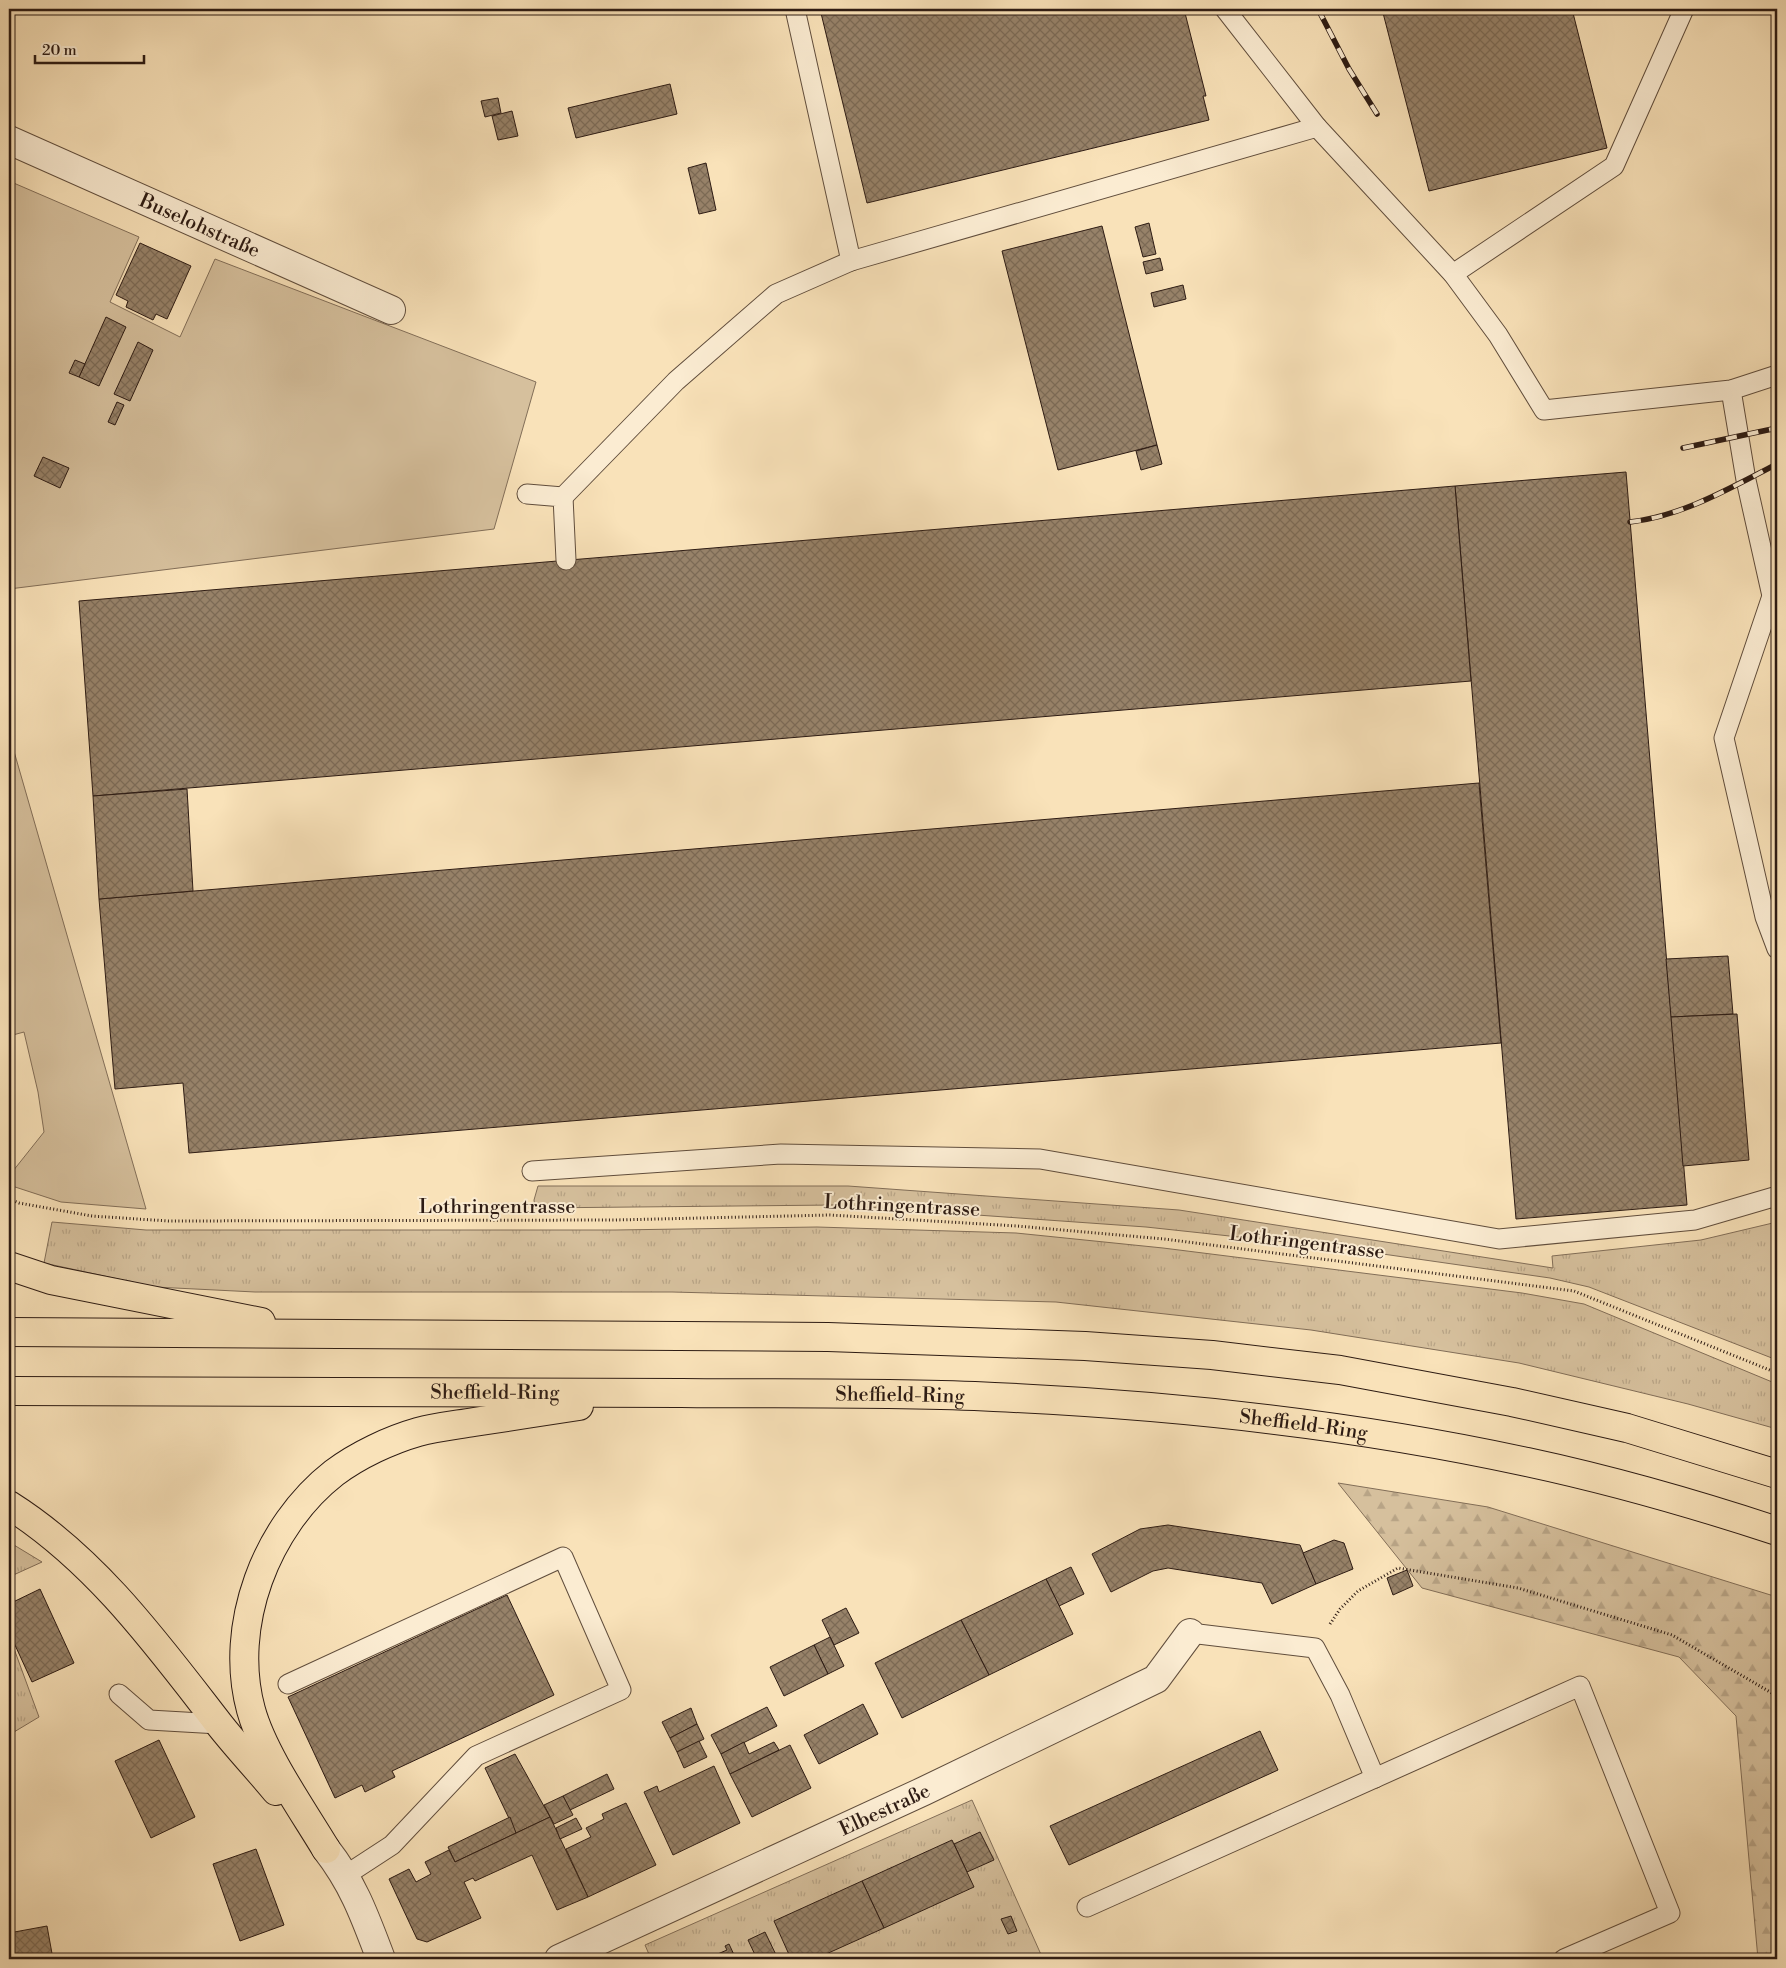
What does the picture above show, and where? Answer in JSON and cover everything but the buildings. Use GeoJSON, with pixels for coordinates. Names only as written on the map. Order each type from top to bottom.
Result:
{"type":"FeatureCollection","features":[{"type":"Feature","properties":{"kind":"highway"},"geometry":{"type":"LineString","coordinates":[[9,1266],[51,1280],[326,1335]]}},
{"type":"Feature","properties":{"kind":"highway"},"geometry":{"type":"LineString","coordinates":[[9,1332],[828,1337],[1085,1346],[1212,1355],[1340,1370],[1512,1402],[1627,1428],[1777,1474]]}},
{"type":"Feature","properties":{"kind":"highway","name":"Sheffield-Ring"},"geometry":{"type":"LineString","coordinates":[[9,1391],[659,1393],[991,1397],[1147,1407],[1281,1420],[1401,1438],[1529,1462],[1708,1508],[1777,1531]]}},
{"type":"Feature","properties":{"kind":"highway"},"geometry":{"type":"LineString","coordinates":[[326,1849],[261,1740],[250,1710],[245,1680],[245,1635],[251,1604],[260,1573],[291,1517],[312,1493],[334,1473],[390,1442],[419,1432],[659,1393]]}},
{"type":"Feature","properties":{"kind":"highway"},"geometry":{"type":"LineString","coordinates":[[9,1505],[40,1525],[96,1576],[170,1659],[219,1724],[326,1849]]}},
{"type":"Feature","properties":{"kind":"street","name":"Buselohstraße"},"geometry":{"type":"LineString","coordinates":[[9,140],[391,310]]}},
{"type":"Feature","properties":{"kind":"street","name":"Elbestraße"},"geometry":{"type":"LineString","coordinates":[[559,1959],[924,1791],[1156,1678],[1190,1633]]}},
{"type":"Feature","properties":{"kind":"street"},"geometry":{"type":"LineString","coordinates":[[326,1849],[346,1875],[360,1903],[381,1959]]}},
{"type":"Feature","properties":{"kind":"lane"},"geometry":{"type":"LineString","coordinates":[[795,9],[852,261]]}},
{"type":"Feature","properties":{"kind":"lane"},"geometry":{"type":"LineString","coordinates":[[1225,9],[1317,127],[1453,274],[1498,335],[1544,410],[1731,390],[1777,374]]}},
{"type":"Feature","properties":{"kind":"lane"},"geometry":{"type":"LineString","coordinates":[[1453,274],[1614,166],[1684,9]]}},
{"type":"Feature","properties":{"kind":"lane"},"geometry":{"type":"LineString","coordinates":[[566,560],[563,497],[676,380],[776,294],[852,261],[1317,127]]}},
{"type":"Feature","properties":{"kind":"lane"},"geometry":{"type":"LineString","coordinates":[[1731,390],[1746,480],[1774,596],[1724,738],[1765,917],[1777,949]]}},
{"type":"Feature","properties":{"kind":"lane"},"geometry":{"type":"LineString","coordinates":[[527,494],[563,497]]}},
{"type":"Feature","properties":{"kind":"lane"},"geometry":{"type":"LineString","coordinates":[[532,1171],[780,1154],[1040,1159],[1499,1239],[1695,1220],[1777,1196]]}},
{"type":"Feature","properties":{"kind":"lane"},"geometry":{"type":"LineString","coordinates":[[288,1684],[563,1557],[621,1690],[476,1756],[392,1845],[346,1875]]}},
{"type":"Feature","properties":{"kind":"lane"},"geometry":{"type":"LineString","coordinates":[[1190,1633],[1315,1648],[1340,1695],[1375,1778]]}},
{"type":"Feature","properties":{"kind":"lane"},"geometry":{"type":"LineString","coordinates":[[1087,1907],[1580,1686],[1670,1913],[1564,1959]]}},
{"type":"Feature","properties":{"kind":"lane"},"geometry":{"type":"LineString","coordinates":[[119,1694],[149,1720],[219,1724]]}},
{"type":"Feature","properties":{"kind":"path","name":"Lothringentrasse"},"geometry":{"type":"LineString","coordinates":[[9,1198],[19,1203],[92,1216],[168,1221],[615,1220],[830,1215],[1017,1226],[1164,1239],[1574,1291],[1777,1373]]}},
{"type":"Feature","properties":{"kind":"path"},"geometry":{"type":"LineString","coordinates":[[1315,1648],[1340,1609],[1358,1591],[1398,1568],[1518,1588],[1672,1635],[1777,1696]]}},
{"type":"Feature","properties":{"kind":"green space"},"geometry":{"type":"Polygon","coordinates":[[[9,181],[139,237],[110,302],[180,337],[215,259],[536,382],[494,529],[9,589],[9,181]]]}},
{"type":"Feature","properties":{"kind":"green space"},"geometry":{"type":"Polygon","coordinates":[[[9,734],[146,1209],[61,1202],[9,1185],[9,1176],[44,1132],[38,1092],[24,1032],[9,1036],[9,734]]]}},
{"type":"Feature","properties":{"kind":"green space"},"geometry":{"type":"Polygon","coordinates":[[[538,1186],[848,1186],[1179,1210],[1553,1268],[1552,1256],[1701,1240],[1777,1222],[1777,1360],[1589,1287],[1550,1278],[1341,1248],[1146,1227],[836,1205],[535,1208],[534,1200],[538,1186]]]}},
{"type":"Feature","properties":{"kind":"green space"},"geometry":{"type":"Polygon","coordinates":[[[52,1222],[146,1230],[615,1230],[817,1227],[1016,1233],[1163,1248],[1522,1293],[1584,1304],[1777,1384],[1777,1429],[1688,1404],[1519,1363],[1311,1330],[1056,1302],[672,1292],[255,1292],[155,1287],[44,1263],[52,1222]]]}},
{"type":"Feature","properties":{"kind":"green space"},"geometry":{"type":"Polygon","coordinates":[[[1338,1483],[1488,1507],[1777,1597],[1777,1959],[1758,1959],[1736,1716],[1679,1657],[1422,1588],[1338,1483]]]}},
{"type":"Feature","properties":{"kind":"green space"},"geometry":{"type":"Polygon","coordinates":[[[9,1542],[42,1562],[9,1577],[9,1542]]]}},
{"type":"Feature","properties":{"kind":"green space"},"geometry":{"type":"Polygon","coordinates":[[[9,1635],[39,1717],[9,1735],[9,1635]]]}},
{"type":"Feature","properties":{"kind":"green space"},"geometry":{"type":"Polygon","coordinates":[[[972,1800],[1043,1959],[651,1959],[645,1945],[972,1800]]]}},
{"type":"Feature","properties":{"kind":"railway"},"geometry":{"type":"LineString","coordinates":[[1318,9],[1349,69],[1377,114]]}},
{"type":"Feature","properties":{"kind":"railway"},"geometry":{"type":"LineString","coordinates":[[1683,448],[1777,428]]}},
{"type":"Feature","properties":{"kind":"railway"},"geometry":{"type":"LineString","coordinates":[[1630,522],[1669,514],[1706,500],[1777,464]]}}]}
